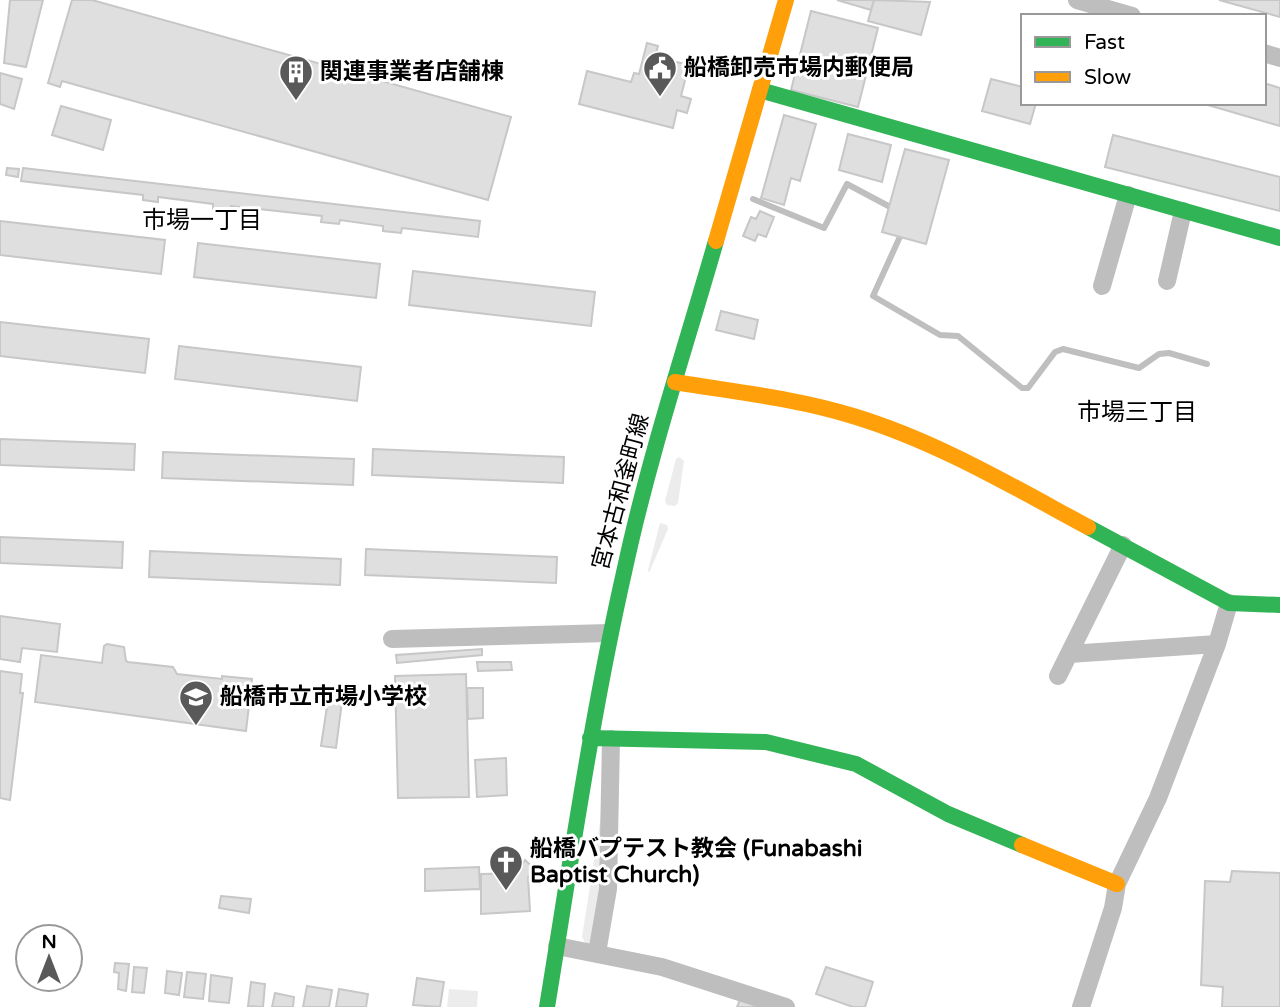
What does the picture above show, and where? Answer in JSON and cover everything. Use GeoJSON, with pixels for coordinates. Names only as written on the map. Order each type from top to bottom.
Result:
{"type":"FeatureCollection","features":[{"type":"Feature","properties":{"kind":"street","name":"宮本古和釜町線"},"geometry":{"type":"LineString","coordinates":[[547,1007],[609,633],[639,504],[786,0]]}},
{"type":"Feature","properties":{"kind":"street"},"geometry":{"type":"LineString","coordinates":[[1077,0],[1125,14]]}},
{"type":"Feature","properties":{"kind":"street"},"geometry":{"type":"LineString","coordinates":[[760,90],[1280,238]]}},
{"type":"Feature","properties":{"kind":"street"},"geometry":{"type":"LineString","coordinates":[[1102,286],[1128,195]]}},
{"type":"Feature","properties":{"kind":"street"},"geometry":{"type":"LineString","coordinates":[[1167,281],[1183,211]]}},
{"type":"Feature","properties":{"kind":"street"},"geometry":{"type":"LineString","coordinates":[[675,382],[803,403],[855,416],[940,449],[1228,603],[1280,605]]}},
{"type":"Feature","properties":{"kind":"street"},"geometry":{"type":"LineString","coordinates":[[1058,676],[1123,545]]}},
{"type":"Feature","properties":{"kind":"street"},"geometry":{"type":"LineString","coordinates":[[1081,1007],[1113,908],[1117,884],[1158,798],[1217,644],[1228,603]]}},
{"type":"Feature","properties":{"kind":"street"},"geometry":{"type":"LineString","coordinates":[[392,639],[609,633]]}},
{"type":"Feature","properties":{"kind":"street"},"geometry":{"type":"LineString","coordinates":[[1069,654],[1217,644]]}},
{"type":"Feature","properties":{"kind":"street"},"geometry":{"type":"LineString","coordinates":[[590,738],[766,742],[856,764],[948,814],[1117,884]]}},
{"type":"Feature","properties":{"kind":"street"},"geometry":{"type":"LineString","coordinates":[[597,953],[608,889],[611,739]]}},
{"type":"Feature","properties":{"kind":"street"},"geometry":{"type":"LineString","coordinates":[[557,946],[662,967],[786,1007]]}},
{"type":"Feature","properties":{"kind":"shaded area"},"geometry":{"type":"Polygon","coordinates":[[[679,457],[684,461],[678,503],[675,506],[667,505],[665,501],[676,459],[679,457]]]}},
{"type":"Feature","properties":{"kind":"shaded area"},"geometry":{"type":"Polygon","coordinates":[[[660,523],[667,525],[668,529],[649,573],[648,570],[660,523]]]}},
{"type":"Feature","properties":{"kind":"shaded area"},"geometry":{"type":"Polygon","coordinates":[[[603,803],[601,887],[591,944],[586,944],[582,937],[603,803]]]}},
{"type":"Feature","properties":{"kind":"shaded area"},"geometry":{"type":"Polygon","coordinates":[[[449,989],[478,991],[477,1007],[447,1007],[449,989]]]}},
{"type":"Feature","properties":{"kind":"building"},"geometry":{"type":"Polygon","coordinates":[[[10,0],[43,0],[26,67],[4,63],[10,0]]]}},
{"type":"Feature","properties":{"kind":"building","name":"関連事業者店舗棟"},"geometry":{"type":"Polygon","coordinates":[[[72,0],[92,0],[511,117],[488,200],[62,81],[60,87],[48,83],[72,0]]]}},
{"type":"Feature","properties":{"kind":"building"},"geometry":{"type":"Polygon","coordinates":[[[837,0],[874,0],[871,10],[837,0]]]}},
{"type":"Feature","properties":{"kind":"building"},"geometry":{"type":"Polygon","coordinates":[[[874,0],[930,2],[921,35],[868,21],[874,0]]]}},
{"type":"Feature","properties":{"kind":"building"},"geometry":{"type":"Polygon","coordinates":[[[1219,0],[1280,0],[1280,17],[1219,0]]]}},
{"type":"Feature","properties":{"kind":"building"},"geometry":{"type":"Polygon","coordinates":[[[811,11],[878,28],[858,107],[791,90],[811,11]]]}},
{"type":"Feature","properties":{"kind":"building"},"geometry":{"type":"Polygon","coordinates":[[[647,43],[658,46],[656,53],[662,54],[660,58],[689,65],[681,96],[691,99],[687,113],[677,110],[673,128],[579,104],[587,71],[631,82],[634,73],[639,74],[647,43]]]}},
{"type":"Feature","properties":{"kind":"building"},"geometry":{"type":"Polygon","coordinates":[[[0,73],[22,79],[14,109],[0,104],[0,73]]]}},
{"type":"Feature","properties":{"kind":"building"},"geometry":{"type":"Polygon","coordinates":[[[991,79],[1021,86],[1021,105],[1035,105],[1030,124],[982,111],[991,79]]]}},
{"type":"Feature","properties":{"kind":"building"},"geometry":{"type":"Polygon","coordinates":[[[1266,84],[1280,88],[1280,126],[1208,105],[1266,105],[1266,84]]]}},
{"type":"Feature","properties":{"kind":"building"},"geometry":{"type":"Polygon","coordinates":[[[61,106],[111,120],[103,150],[52,135],[61,106]]]}},
{"type":"Feature","properties":{"kind":"building"},"geometry":{"type":"Polygon","coordinates":[[[784,115],[816,124],[800,181],[791,178],[784,205],[761,198],[784,115]]]}},
{"type":"Feature","properties":{"kind":"building"},"geometry":{"type":"Polygon","coordinates":[[[848,134],[891,145],[882,182],[839,170],[848,134]]]}},
{"type":"Feature","properties":{"kind":"building"},"geometry":{"type":"Polygon","coordinates":[[[1113,135],[1280,177],[1280,211],[1105,167],[1113,135]]]}},
{"type":"Feature","properties":{"kind":"building"},"geometry":{"type":"Polygon","coordinates":[[[905,149],[949,160],[926,244],[882,232],[905,149]]]}},
{"type":"Feature","properties":{"kind":"building"},"geometry":{"type":"Polygon","coordinates":[[[7,168],[19,169],[18,177],[6,175],[7,168]]]}},
{"type":"Feature","properties":{"kind":"building"},"geometry":{"type":"Polygon","coordinates":[[[23,168],[480,221],[478,237],[402,228],[401,233],[383,231],[383,226],[340,220],[339,224],[321,222],[322,216],[231,206],[230,211],[213,209],[213,204],[158,197],[158,202],[143,200],[143,195],[21,181],[23,168]]]}},
{"type":"Feature","properties":{"kind":"building"},"geometry":{"type":"Polygon","coordinates":[[[760,211],[774,217],[766,237],[758,234],[755,241],[743,236],[751,217],[756,219],[760,211]]]}},
{"type":"Feature","properties":{"kind":"building"},"geometry":{"type":"Polygon","coordinates":[[[0,221],[165,240],[161,274],[0,255],[0,221]]]}},
{"type":"Feature","properties":{"kind":"building"},"geometry":{"type":"Polygon","coordinates":[[[198,243],[380,264],[376,298],[194,277],[198,243]]]}},
{"type":"Feature","properties":{"kind":"building"},"geometry":{"type":"Polygon","coordinates":[[[413,271],[595,292],[591,326],[409,305],[413,271]]]}},
{"type":"Feature","properties":{"kind":"building"},"geometry":{"type":"Polygon","coordinates":[[[721,311],[758,320],[754,339],[716,330],[721,311]]]}},
{"type":"Feature","properties":{"kind":"building"},"geometry":{"type":"Polygon","coordinates":[[[0,322],[149,339],[145,373],[0,356],[0,322]]]}},
{"type":"Feature","properties":{"kind":"building"},"geometry":{"type":"Polygon","coordinates":[[[179,346],[361,367],[357,401],[175,379],[179,346]]]}},
{"type":"Feature","properties":{"kind":"building"},"geometry":{"type":"Polygon","coordinates":[[[0,439],[135,444],[134,470],[0,465],[0,439]]]}},
{"type":"Feature","properties":{"kind":"building"},"geometry":{"type":"Polygon","coordinates":[[[373,449],[564,457],[563,483],[372,475],[373,449]]]}},
{"type":"Feature","properties":{"kind":"building"},"geometry":{"type":"Polygon","coordinates":[[[163,452],[354,459],[353,485],[162,478],[163,452]]]}},
{"type":"Feature","properties":{"kind":"building"},"geometry":{"type":"Polygon","coordinates":[[[0,537],[123,542],[122,568],[0,563],[0,537]]]}},
{"type":"Feature","properties":{"kind":"building"},"geometry":{"type":"Polygon","coordinates":[[[366,549],[557,557],[556,583],[365,575],[366,549]]]}},
{"type":"Feature","properties":{"kind":"building"},"geometry":{"type":"Polygon","coordinates":[[[150,551],[341,559],[340,585],[149,577],[150,551]]]}},
{"type":"Feature","properties":{"kind":"building"},"geometry":{"type":"Polygon","coordinates":[[[0,616],[60,624],[57,652],[22,648],[20,662],[0,659],[0,616]]]}},
{"type":"Feature","properties":{"kind":"building"},"geometry":{"type":"Polygon","coordinates":[[[107,644],[124,647],[128,662],[173,667],[177,674],[252,679],[246,731],[35,702],[41,655],[102,663],[104,646],[107,644]]]}},
{"type":"Feature","properties":{"kind":"building"},"geometry":{"type":"Polygon","coordinates":[[[482,649],[482,655],[397,663],[396,655],[482,649]]]}},
{"type":"Feature","properties":{"kind":"building"},"geometry":{"type":"Polygon","coordinates":[[[477,662],[511,662],[512,670],[478,671],[477,662]]]}},
{"type":"Feature","properties":{"kind":"building"},"geometry":{"type":"Polygon","coordinates":[[[0,671],[22,674],[20,693],[23,693],[10,800],[0,798],[0,671]]]}},
{"type":"Feature","properties":{"kind":"building"},"geometry":{"type":"Polygon","coordinates":[[[466,674],[469,797],[398,798],[395,676],[466,674]]]}},
{"type":"Feature","properties":{"kind":"building"},"geometry":{"type":"Polygon","coordinates":[[[467,688],[483,688],[483,718],[468,719],[467,688]]]}},
{"type":"Feature","properties":{"kind":"building"},"geometry":{"type":"Polygon","coordinates":[[[329,693],[343,694],[336,748],[321,746],[329,693]]]}},
{"type":"Feature","properties":{"kind":"building"},"geometry":{"type":"Polygon","coordinates":[[[506,758],[507,795],[477,797],[475,760],[506,758]]]}},
{"type":"Feature","properties":{"kind":"building"},"geometry":{"type":"Polygon","coordinates":[[[525,860],[535,869],[528,877],[530,911],[481,914],[481,874],[517,873],[525,860]]]}},
{"type":"Feature","properties":{"kind":"building"},"geometry":{"type":"Polygon","coordinates":[[[479,867],[480,889],[425,891],[425,869],[479,867]]]}},
{"type":"Feature","properties":{"kind":"building"},"geometry":{"type":"Polygon","coordinates":[[[1232,871],[1280,873],[1280,1007],[1222,1007],[1223,987],[1201,985],[1205,881],[1230,882],[1232,871]]]}},
{"type":"Feature","properties":{"kind":"building"},"geometry":{"type":"Polygon","coordinates":[[[221,896],[251,899],[249,913],[219,908],[221,896]]]}},
{"type":"Feature","properties":{"kind":"building"},"geometry":{"type":"Polygon","coordinates":[[[115,963],[129,964],[126,991],[118,989],[119,973],[114,972],[115,963]]]}},
{"type":"Feature","properties":{"kind":"building"},"geometry":{"type":"Polygon","coordinates":[[[134,967],[147,968],[144,993],[132,992],[134,967]]]}},
{"type":"Feature","properties":{"kind":"building"},"geometry":{"type":"Polygon","coordinates":[[[826,967],[873,982],[865,1007],[853,1007],[816,994],[826,967]]]}},
{"type":"Feature","properties":{"kind":"building"},"geometry":{"type":"Polygon","coordinates":[[[167,971],[182,973],[179,995],[165,993],[167,971]]]}},
{"type":"Feature","properties":{"kind":"building"},"geometry":{"type":"Polygon","coordinates":[[[187,972],[206,974],[203,999],[184,997],[187,972]]]}},
{"type":"Feature","properties":{"kind":"building"},"geometry":{"type":"Polygon","coordinates":[[[211,975],[232,978],[229,1003],[209,1001],[211,975]]]}},
{"type":"Feature","properties":{"kind":"building"},"geometry":{"type":"Polygon","coordinates":[[[417,978],[444,982],[440,1007],[413,1005],[417,978]]]}},
{"type":"Feature","properties":{"kind":"building"},"geometry":{"type":"Polygon","coordinates":[[[251,982],[265,984],[263,1007],[248,1006],[251,982]]]}},
{"type":"Feature","properties":{"kind":"building"},"geometry":{"type":"Polygon","coordinates":[[[307,986],[332,990],[329,1007],[303,1007],[307,986]]]}},
{"type":"Feature","properties":{"kind":"building"},"geometry":{"type":"Polygon","coordinates":[[[339,989],[368,994],[366,1007],[336,1007],[339,989]]]}},
{"type":"Feature","properties":{"kind":"building"},"geometry":{"type":"Polygon","coordinates":[[[275,993],[294,997],[293,1007],[272,1007],[275,993]]]}},
{"type":"Feature","properties":{"kind":"building"},"geometry":{"type":"Polygon","coordinates":[[[741,997],[769,1007],[737,1007],[741,997]]]}},
{"type":"Feature","properties":{"kind":"waterway"},"geometry":{"type":"LineString","coordinates":[[753,199],[824,228],[847,184],[894,209]]}},
{"type":"Feature","properties":{"kind":"waterway"},"geometry":{"type":"LineString","coordinates":[[903,230],[873,296],[940,335],[958,336],[1022,388],[1028,388],[1055,352],[1063,349],[1139,368],[1159,354],[1169,353],[1207,364]]}},
{"type":"Feature","properties":{"kind":"traffic: fast"},"geometry":{"type":"LineString","coordinates":[[760,90],[1280,238]]}},
{"type":"Feature","properties":{"kind":"traffic: fast"},"geometry":{"type":"LineString","coordinates":[[547,1007],[592,732],[613,622],[656,444],[716,241]]}},
{"type":"Feature","properties":{"kind":"traffic: fast"},"geometry":{"type":"LineString","coordinates":[[1088,527],[1229,603],[1280,605]]}},
{"type":"Feature","properties":{"kind":"traffic: fast"},"geometry":{"type":"LineString","coordinates":[[590,738],[766,742],[856,764],[948,814],[1022,845]]}},
{"type":"Feature","properties":{"kind":"traffic: slow"},"geometry":{"type":"LineString","coordinates":[[716,241],[786,0]]}},
{"type":"Feature","properties":{"kind":"traffic: slow"},"geometry":{"type":"LineString","coordinates":[[675,382],[809,405],[884,426],[944,451],[1088,527]]}},
{"type":"Feature","properties":{"kind":"traffic: slow"},"geometry":{"type":"LineString","coordinates":[[1022,845],[1117,884]]}},
{"type":"Feature","properties":{"kind":"place","name":"船橋卸売市場内郵便局"},"geometry":{"type":"Point","coordinates":[660,98]}},
{"type":"Feature","properties":{"kind":"place","name":"関連事業者店舗棟"},"geometry":{"type":"Point","coordinates":[296,102]}},
{"type":"Feature","properties":{"kind":"place","name":"船橋市立市場小学校"},"geometry":{"type":"Point","coordinates":[196,727]}},
{"type":"Feature","properties":{"kind":"place","name":"船橋バプテスト教会 (Funabashi Baptist Church)"},"geometry":{"type":"Point","coordinates":[506,892]}},
{"type":"Feature","properties":{"kind":"district","name":"市場一丁目"},"geometry":{"type":"Point","coordinates":[202,220]}},
{"type":"Feature","properties":{"kind":"district","name":"市場三丁目"},"geometry":{"type":"Point","coordinates":[1137,412]}}]}
